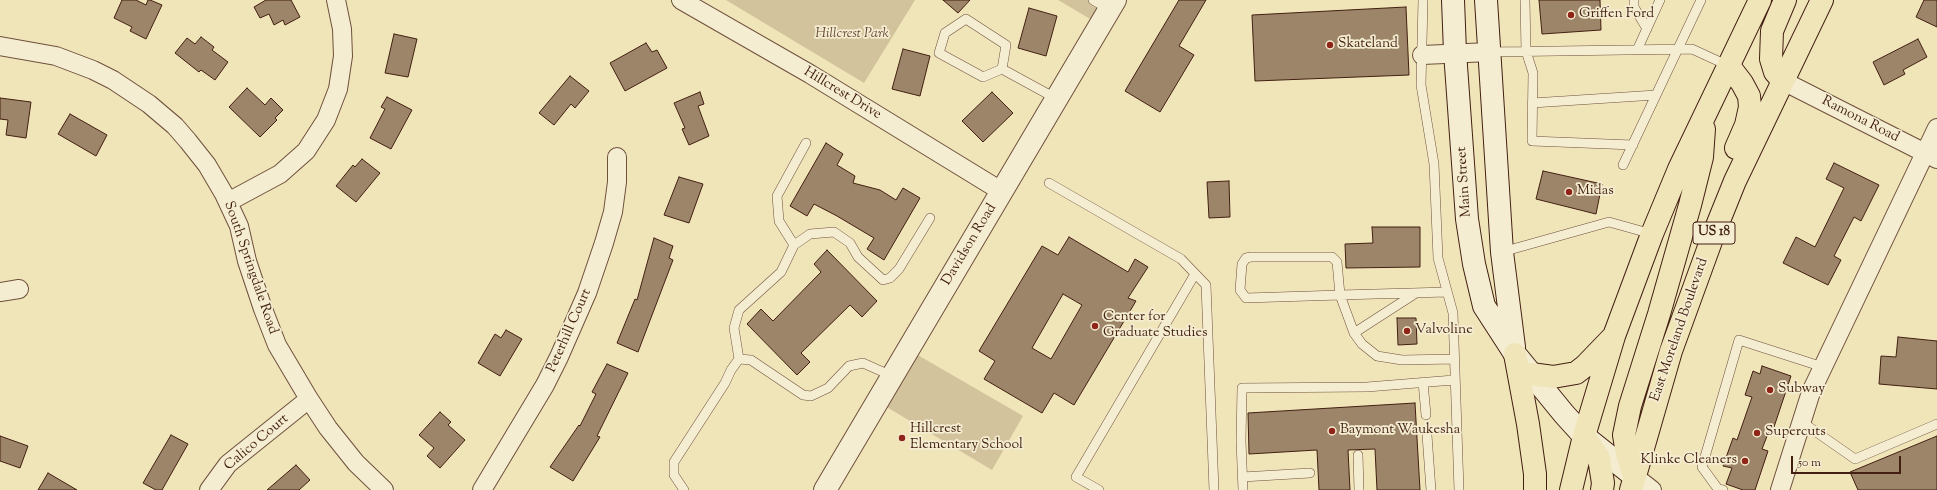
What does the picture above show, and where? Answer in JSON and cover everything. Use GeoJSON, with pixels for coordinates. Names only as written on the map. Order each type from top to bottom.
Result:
{"type":"FeatureCollection","features":[{"type":"Feature","properties":{"kind":"main road","name":"Main Street"},"geometry":{"type":"LineString","coordinates":[[1453,0],[1454,52],[1465,177],[1467,219],[1472,256],[1484,306],[1515,354],[1564,414],[1632,483]]}},
{"type":"Feature","properties":{"kind":"main road"},"geometry":{"type":"LineString","coordinates":[[1486,0],[1502,252],[1515,354],[1535,474],[1535,490]]}},
{"type":"Feature","properties":{"kind":"main road"},"geometry":{"type":"LineString","coordinates":[[1572,490],[1584,436],[1614,336],[1652,234],[1679,169],[1760,0]]}},
{"type":"Feature","properties":{"kind":"main road"},"geometry":{"type":"LineString","coordinates":[[1783,81],[1775,72],[1771,58],[1772,31],[1785,0]]}},
{"type":"Feature","properties":{"kind":"main road","name":"East Moreland Boulevard"},"geometry":{"type":"LineString","coordinates":[[1632,483],[1671,351],[1698,274],[1735,181],[1822,0]]}},
{"type":"Feature","properties":{"kind":"main road","name":"Davidson Road"},"geometry":{"type":"LineString","coordinates":[[825,490],[1056,99],[1106,3]]}},
{"type":"Feature","properties":{"kind":"main road"},"geometry":{"type":"LineString","coordinates":[[1698,274],[1708,212],[1746,125],[1750,107],[1749,96],[1742,83],[1728,66]]}},
{"type":"Feature","properties":{"kind":"main road"},"geometry":{"type":"LineString","coordinates":[[1632,483],[1624,435],[1630,406],[1659,314],[1690,205],[1702,157],[1706,114]]}},
{"type":"Feature","properties":{"kind":"main road"},"geometry":{"type":"LineString","coordinates":[[1465,177],[1476,202],[1481,241],[1492,250],[1502,252]]}},
{"type":"Feature","properties":{"kind":"main road"},"geometry":{"type":"LineString","coordinates":[[1531,374],[1553,377],[1576,373],[1585,366],[1614,336]]}},
{"type":"Feature","properties":{"kind":"main road"},"geometry":{"type":"LineString","coordinates":[[1584,436],[1599,458],[1603,483],[1602,490]]}},
{"type":"Feature","properties":{"kind":"street"},"geometry":{"type":"LineString","coordinates":[[228,202],[280,174],[306,151],[326,120],[338,89],[343,56],[342,29],[336,0]]}},
{"type":"Feature","properties":{"kind":"street","name":"Hillcrest Drive"},"geometry":{"type":"LineString","coordinates":[[681,0],[810,74],[1001,191]]}},
{"type":"Feature","properties":{"kind":"street","name":"South Springdale Road"},"geometry":{"type":"LineString","coordinates":[[0,46],[33,51],[75,63],[93,70],[130,91],[165,117],[188,141],[207,165],[228,202],[238,226],[247,261],[266,316],[278,345],[309,400],[328,428],[356,463],[384,490]]}},
{"type":"Feature","properties":{"kind":"street"},"geometry":{"type":"LineString","coordinates":[[1422,55],[1454,52],[1490,52]]}},
{"type":"Feature","properties":{"kind":"street","name":"Ramona Road"},"geometry":{"type":"LineString","coordinates":[[1783,81],[1931,156]]}},
{"type":"Feature","properties":{"kind":"street"},"geometry":{"type":"LineString","coordinates":[[1780,490],[1811,392],[1931,156],[1937,128]]}},
{"type":"Feature","properties":{"kind":"street","name":"Peterhill Court"},"geometry":{"type":"LineString","coordinates":[[482,490],[545,385],[587,293],[613,212],[617,182],[617,157]]}},
{"type":"Feature","properties":{"kind":"street"},"geometry":{"type":"LineString","coordinates":[[0,292],[19,288]]}},
{"type":"Feature","properties":{"kind":"street","name":"Calico Court"},"geometry":{"type":"LineString","coordinates":[[209,490],[228,464],[309,400]]}},
{"type":"Feature","properties":{"kind":"street"},"geometry":{"type":"LineString","coordinates":[[1632,483],[1652,490]]}},
{"type":"Feature","properties":{"kind":"lane"},"geometry":{"type":"LineString","coordinates":[[1423,0],[1422,85],[1434,164],[1440,274],[1453,313],[1454,380],[1459,490]]}},
{"type":"Feature","properties":{"kind":"lane"},"geometry":{"type":"LineString","coordinates":[[1524,0],[1526,51],[1533,73],[1532,141],[1633,145]]}},
{"type":"Feature","properties":{"kind":"lane"},"geometry":{"type":"LineString","coordinates":[[1634,0],[1634,7],[1647,29]]}},
{"type":"Feature","properties":{"kind":"lane"},"geometry":{"type":"LineString","coordinates":[[1638,48],[1660,0]]}},
{"type":"Feature","properties":{"kind":"lane"},"geometry":{"type":"LineString","coordinates":[[1623,165],[1701,0]]}},
{"type":"Feature","properties":{"kind":"lane"},"geometry":{"type":"LineString","coordinates":[[966,19],[1006,45],[1002,69],[983,78],[939,53],[945,33],[966,19]]}},
{"type":"Feature","properties":{"kind":"lane"},"geometry":{"type":"LineString","coordinates":[[1490,52],[1638,48],[1692,49],[1728,66]]}},
{"type":"Feature","properties":{"kind":"lane"},"geometry":{"type":"LineString","coordinates":[[1002,69],[1056,99]]}},
{"type":"Feature","properties":{"kind":"lane"},"geometry":{"type":"LineString","coordinates":[[1532,103],[1656,95]]}},
{"type":"Feature","properties":{"kind":"lane"},"geometry":{"type":"LineString","coordinates":[[794,246],[779,221],[777,196],[806,143]]}},
{"type":"Feature","properties":{"kind":"lane"},"geometry":{"type":"LineString","coordinates":[[1049,183],[1181,259],[1206,285],[1214,490]]}},
{"type":"Feature","properties":{"kind":"lane"},"geometry":{"type":"LineString","coordinates":[[739,360],[734,328],[739,310],[781,272],[794,246],[810,234],[834,232],[850,243],[858,257],[883,280],[890,278],[899,269],[930,218]]}},
{"type":"Feature","properties":{"kind":"lane"},"geometry":{"type":"LineString","coordinates":[[1502,252],[1608,222],[1652,234]]}},
{"type":"Feature","properties":{"kind":"lane"},"geometry":{"type":"LineString","coordinates":[[1447,292],[1340,295],[1246,298],[1240,290],[1242,264],[1246,258],[1332,257],[1337,262],[1340,295],[1354,333],[1362,344],[1377,356],[1402,360],[1454,358]]}},
{"type":"Feature","properties":{"kind":"lane"},"geometry":{"type":"LineString","coordinates":[[1099,490],[1076,477],[1195,274]]}},
{"type":"Feature","properties":{"kind":"lane"},"geometry":{"type":"LineString","coordinates":[[1354,333],[1417,293]]}},
{"type":"Feature","properties":{"kind":"lane"},"geometry":{"type":"LineString","coordinates":[[1723,490],[1718,489],[1702,467],[1740,340],[1823,367]]}},
{"type":"Feature","properties":{"kind":"lane"},"geometry":{"type":"LineString","coordinates":[[684,490],[674,475],[674,462],[725,383],[730,370],[739,360],[751,360],[803,395],[811,396],[828,388],[849,366],[863,363],[892,376]]}},
{"type":"Feature","properties":{"kind":"lane"},"geometry":{"type":"LineString","coordinates":[[1243,490],[1242,388],[1366,387],[1454,380]]}},
{"type":"Feature","properties":{"kind":"lane"},"geometry":{"type":"LineString","coordinates":[[1423,382],[1426,415]]}},
{"type":"Feature","properties":{"kind":"lane"},"geometry":{"type":"LineString","coordinates":[[1802,422],[1855,459],[1937,424]]}},
{"type":"Feature","properties":{"kind":"lane"},"geometry":{"type":"LineString","coordinates":[[1427,435],[1431,490]]}},
{"type":"Feature","properties":{"kind":"lane"},"geometry":{"type":"LineString","coordinates":[[1358,456],[1359,490]]}},
{"type":"Feature","properties":{"kind":"lane"},"geometry":{"type":"LineString","coordinates":[[1242,477],[1310,473]]}},
{"type":"Feature","properties":{"kind":"green space","name":"Hillcrest Park"},"geometry":{"type":"Polygon","coordinates":[[[726,0],[915,0],[864,83],[726,0]]]}},
{"type":"Feature","properties":{"kind":"green space"},"geometry":{"type":"Polygon","coordinates":[[[1058,0],[1103,0],[1092,20],[1058,0]]]}},
{"type":"Feature","properties":{"kind":"green space"},"geometry":{"type":"Polygon","coordinates":[[[916,354],[1023,416],[992,470],[885,406],[916,354]]]}},
{"type":"Feature","properties":{"kind":"building"},"geometry":{"type":"Polygon","coordinates":[[[122,0],[136,0],[146,5],[148,0],[150,0],[162,5],[146,39],[130,31],[132,27],[114,18],[122,0]]]}},
{"type":"Feature","properties":{"kind":"building"},"geometry":{"type":"Polygon","coordinates":[[[266,0],[291,0],[300,17],[285,25],[283,20],[274,25],[269,14],[260,18],[254,7],[266,0]]]}},
{"type":"Feature","properties":{"kind":"building"},"geometry":{"type":"Polygon","coordinates":[[[943,0],[970,0],[958,13],[943,0]]]}},
{"type":"Feature","properties":{"kind":"building"},"geometry":{"type":"Polygon","coordinates":[[[1179,0],[1206,0],[1179,46],[1194,55],[1160,112],[1125,91],[1179,0]]]}},
{"type":"Feature","properties":{"kind":"building","name":"Griffen Ford"},"geometry":{"type":"Polygon","coordinates":[[[1539,0],[1600,0],[1601,30],[1542,34],[1539,0]]]}},
{"type":"Feature","properties":{"kind":"building"},"geometry":{"type":"Polygon","coordinates":[[[1924,0],[1937,0],[1937,27],[1916,17],[1924,0]]]}},
{"type":"Feature","properties":{"kind":"building","name":"Skateland"},"geometry":{"type":"Polygon","coordinates":[[[1406,7],[1409,75],[1255,81],[1252,15],[1406,7]]]}},
{"type":"Feature","properties":{"kind":"building"},"geometry":{"type":"Polygon","coordinates":[[[1029,8],[1057,16],[1046,56],[1018,48],[1029,8]]]}},
{"type":"Feature","properties":{"kind":"building"},"geometry":{"type":"Polygon","coordinates":[[[394,34],[417,39],[408,77],[385,73],[394,34]]]}},
{"type":"Feature","properties":{"kind":"building"},"geometry":{"type":"Polygon","coordinates":[[[201,37],[214,47],[212,50],[228,62],[215,80],[201,70],[199,72],[175,53],[187,38],[195,44],[201,37]]]}},
{"type":"Feature","properties":{"kind":"building"},"geometry":{"type":"Polygon","coordinates":[[[1918,39],[1927,57],[1903,70],[1905,74],[1884,85],[1873,62],[1918,39]]]}},
{"type":"Feature","properties":{"kind":"building"},"geometry":{"type":"Polygon","coordinates":[[[646,43],[652,52],[657,50],[667,68],[625,91],[610,63],[646,43]]]}},
{"type":"Feature","properties":{"kind":"building"},"geometry":{"type":"Polygon","coordinates":[[[903,49],[930,56],[920,96],[892,89],[903,49]]]}},
{"type":"Feature","properties":{"kind":"building"},"geometry":{"type":"Polygon","coordinates":[[[570,76],[589,91],[575,108],[571,104],[554,125],[539,113],[570,76]]]}},
{"type":"Feature","properties":{"kind":"building"},"geometry":{"type":"Polygon","coordinates":[[[247,88],[265,105],[271,98],[283,110],[275,118],[277,120],[260,137],[229,107],[247,88]]]}},
{"type":"Feature","properties":{"kind":"building"},"geometry":{"type":"Polygon","coordinates":[[[700,92],[704,104],[698,106],[709,136],[689,145],[682,129],[685,128],[674,103],[700,92]]]}},
{"type":"Feature","properties":{"kind":"building"},"geometry":{"type":"Polygon","coordinates":[[[992,92],[1013,113],[983,142],[962,121],[992,92]]]}},
{"type":"Feature","properties":{"kind":"building"},"geometry":{"type":"Polygon","coordinates":[[[387,97],[412,110],[391,149],[370,138],[385,109],[381,107],[387,97]]]}},
{"type":"Feature","properties":{"kind":"building"},"geometry":{"type":"Polygon","coordinates":[[[0,98],[31,102],[26,138],[6,135],[8,120],[0,119],[0,98]]]}},
{"type":"Feature","properties":{"kind":"building"},"geometry":{"type":"Polygon","coordinates":[[[70,114],[107,135],[96,156],[58,134],[70,114]]]}},
{"type":"Feature","properties":{"kind":"building"},"geometry":{"type":"Polygon","coordinates":[[[826,143],[843,154],[837,165],[855,176],[853,183],[880,190],[896,200],[903,188],[920,198],[884,260],[867,249],[874,238],[837,216],[814,204],[807,216],[790,206],[826,143]]]}},
{"type":"Feature","properties":{"kind":"building"},"geometry":{"type":"Polygon","coordinates":[[[362,159],[380,173],[356,202],[336,186],[353,165],[355,167],[362,159]]]}},
{"type":"Feature","properties":{"kind":"building"},"geometry":{"type":"Polygon","coordinates":[[[1834,163],[1879,185],[1861,221],[1854,217],[1834,256],[1841,260],[1828,285],[1783,263],[1796,237],[1815,247],[1844,188],[1826,179],[1834,163]]]}},
{"type":"Feature","properties":{"kind":"building","name":"Midas"},"geometry":{"type":"Polygon","coordinates":[[[1543,171],[1602,184],[1596,214],[1536,199],[1543,171]]]}},
{"type":"Feature","properties":{"kind":"building"},"geometry":{"type":"Polygon","coordinates":[[[679,177],[703,184],[689,223],[664,215],[679,177]]]}},
{"type":"Feature","properties":{"kind":"building"},"geometry":{"type":"Polygon","coordinates":[[[1229,181],[1230,217],[1209,218],[1207,182],[1229,181]]]}},
{"type":"Feature","properties":{"kind":"building"},"geometry":{"type":"Polygon","coordinates":[[[1372,227],[1420,227],[1420,267],[1346,268],[1345,244],[1373,243],[1372,227]]]}},
{"type":"Feature","properties":{"kind":"building","name":"Center for Graduate Studies"},"geometry":{"type":"Polygon","coordinates":[[[1069,237],[1128,272],[1135,259],[1148,267],[1128,298],[1136,301],[1074,405],[1054,393],[1042,413],[984,379],[995,361],[979,351],[1042,246],[1058,255],[1069,237]],[[1063,294],[1032,348],[1051,359],[1082,305],[1063,294]]]}},
{"type":"Feature","properties":{"kind":"building"},"geometry":{"type":"Polygon","coordinates":[[[654,238],[673,246],[669,258],[673,260],[638,352],[617,343],[635,299],[637,300],[654,238]]]}},
{"type":"Feature","properties":{"kind":"building"},"geometry":{"type":"Polygon","coordinates":[[[827,250],[877,301],[862,317],[850,305],[801,353],[810,362],[797,375],[747,324],[761,309],[773,321],[821,272],[814,264],[827,250]]]}},
{"type":"Feature","properties":{"kind":"building","name":"Valvoline"},"geometry":{"type":"Polygon","coordinates":[[[1397,318],[1416,318],[1417,344],[1398,345],[1397,318]]]}},
{"type":"Feature","properties":{"kind":"building"},"geometry":{"type":"Polygon","coordinates":[[[506,330],[522,339],[500,376],[478,363],[495,334],[501,338],[506,330]]]}},
{"type":"Feature","properties":{"kind":"building"},"geometry":{"type":"Polygon","coordinates":[[[1898,337],[1937,341],[1937,389],[1879,384],[1881,356],[1896,357],[1898,337]]]}},
{"type":"Feature","properties":{"kind":"building"},"geometry":{"type":"Polygon","coordinates":[[[607,364],[628,373],[597,436],[600,437],[573,481],[550,467],[579,425],[580,426],[596,394],[592,392],[607,364]]]}},
{"type":"Feature","properties":{"kind":"building"},"geometry":{"type":"Polygon","coordinates":[[[1762,366],[1791,376],[1774,427],[1771,426],[1762,449],[1768,451],[1755,490],[1743,490],[1726,484],[1732,468],[1723,466],[1733,438],[1737,440],[1752,397],[1745,395],[1753,371],[1760,374],[1762,366]]]}},
{"type":"Feature","properties":{"kind":"building","name":"Baymont Waukesha"},"geometry":{"type":"Polygon","coordinates":[[[1415,403],[1420,490],[1377,490],[1375,449],[1348,450],[1350,490],[1319,490],[1317,450],[1249,454],[1248,413],[1415,403]]]}},
{"type":"Feature","properties":{"kind":"building"},"geometry":{"type":"Polygon","coordinates":[[[440,412],[451,422],[448,425],[465,440],[440,468],[427,456],[434,448],[419,435],[440,412]]]}},
{"type":"Feature","properties":{"kind":"building"},"geometry":{"type":"Polygon","coordinates":[[[171,435],[188,444],[162,490],[156,490],[143,483],[171,435]]]}},
{"type":"Feature","properties":{"kind":"building"},"geometry":{"type":"Polygon","coordinates":[[[0,436],[28,446],[20,468],[0,461],[0,436]]]}},
{"type":"Feature","properties":{"kind":"building"},"geometry":{"type":"Polygon","coordinates":[[[1937,436],[1937,490],[1858,490],[1850,472],[1937,436]]]}},
{"type":"Feature","properties":{"kind":"building"},"geometry":{"type":"Polygon","coordinates":[[[296,465],[310,480],[299,490],[267,490],[296,465]]]}},
{"type":"Feature","properties":{"kind":"building"},"geometry":{"type":"Polygon","coordinates":[[[48,473],[77,490],[38,490],[48,473]]]}},
{"type":"Feature","properties":{"kind":"place","name":"Griffen Ford"},"geometry":{"type":"Point","coordinates":[1571,15]}},
{"type":"Feature","properties":{"kind":"place","name":"Skateland"},"geometry":{"type":"Point","coordinates":[1330,45]}},
{"type":"Feature","properties":{"kind":"place","name":"Midas"},"geometry":{"type":"Point","coordinates":[1569,192]}},
{"type":"Feature","properties":{"kind":"place","name":"Center for Graduate Studies"},"geometry":{"type":"Point","coordinates":[1095,326]}},
{"type":"Feature","properties":{"kind":"place","name":"Valvoline"},"geometry":{"type":"Point","coordinates":[1407,331]}},
{"type":"Feature","properties":{"kind":"place","name":"Subway"},"geometry":{"type":"Point","coordinates":[1770,390]}},
{"type":"Feature","properties":{"kind":"place","name":"Baymont Waukesha"},"geometry":{"type":"Point","coordinates":[1332,431]}},
{"type":"Feature","properties":{"kind":"place","name":"Supercuts"},"geometry":{"type":"Point","coordinates":[1757,433]}},
{"type":"Feature","properties":{"kind":"place","name":"Hillcrest Elementary School"},"geometry":{"type":"Point","coordinates":[902,438]}},
{"type":"Feature","properties":{"kind":"place","name":"Klinke Cleaners"},"geometry":{"type":"Point","coordinates":[1745,461]}}]}
